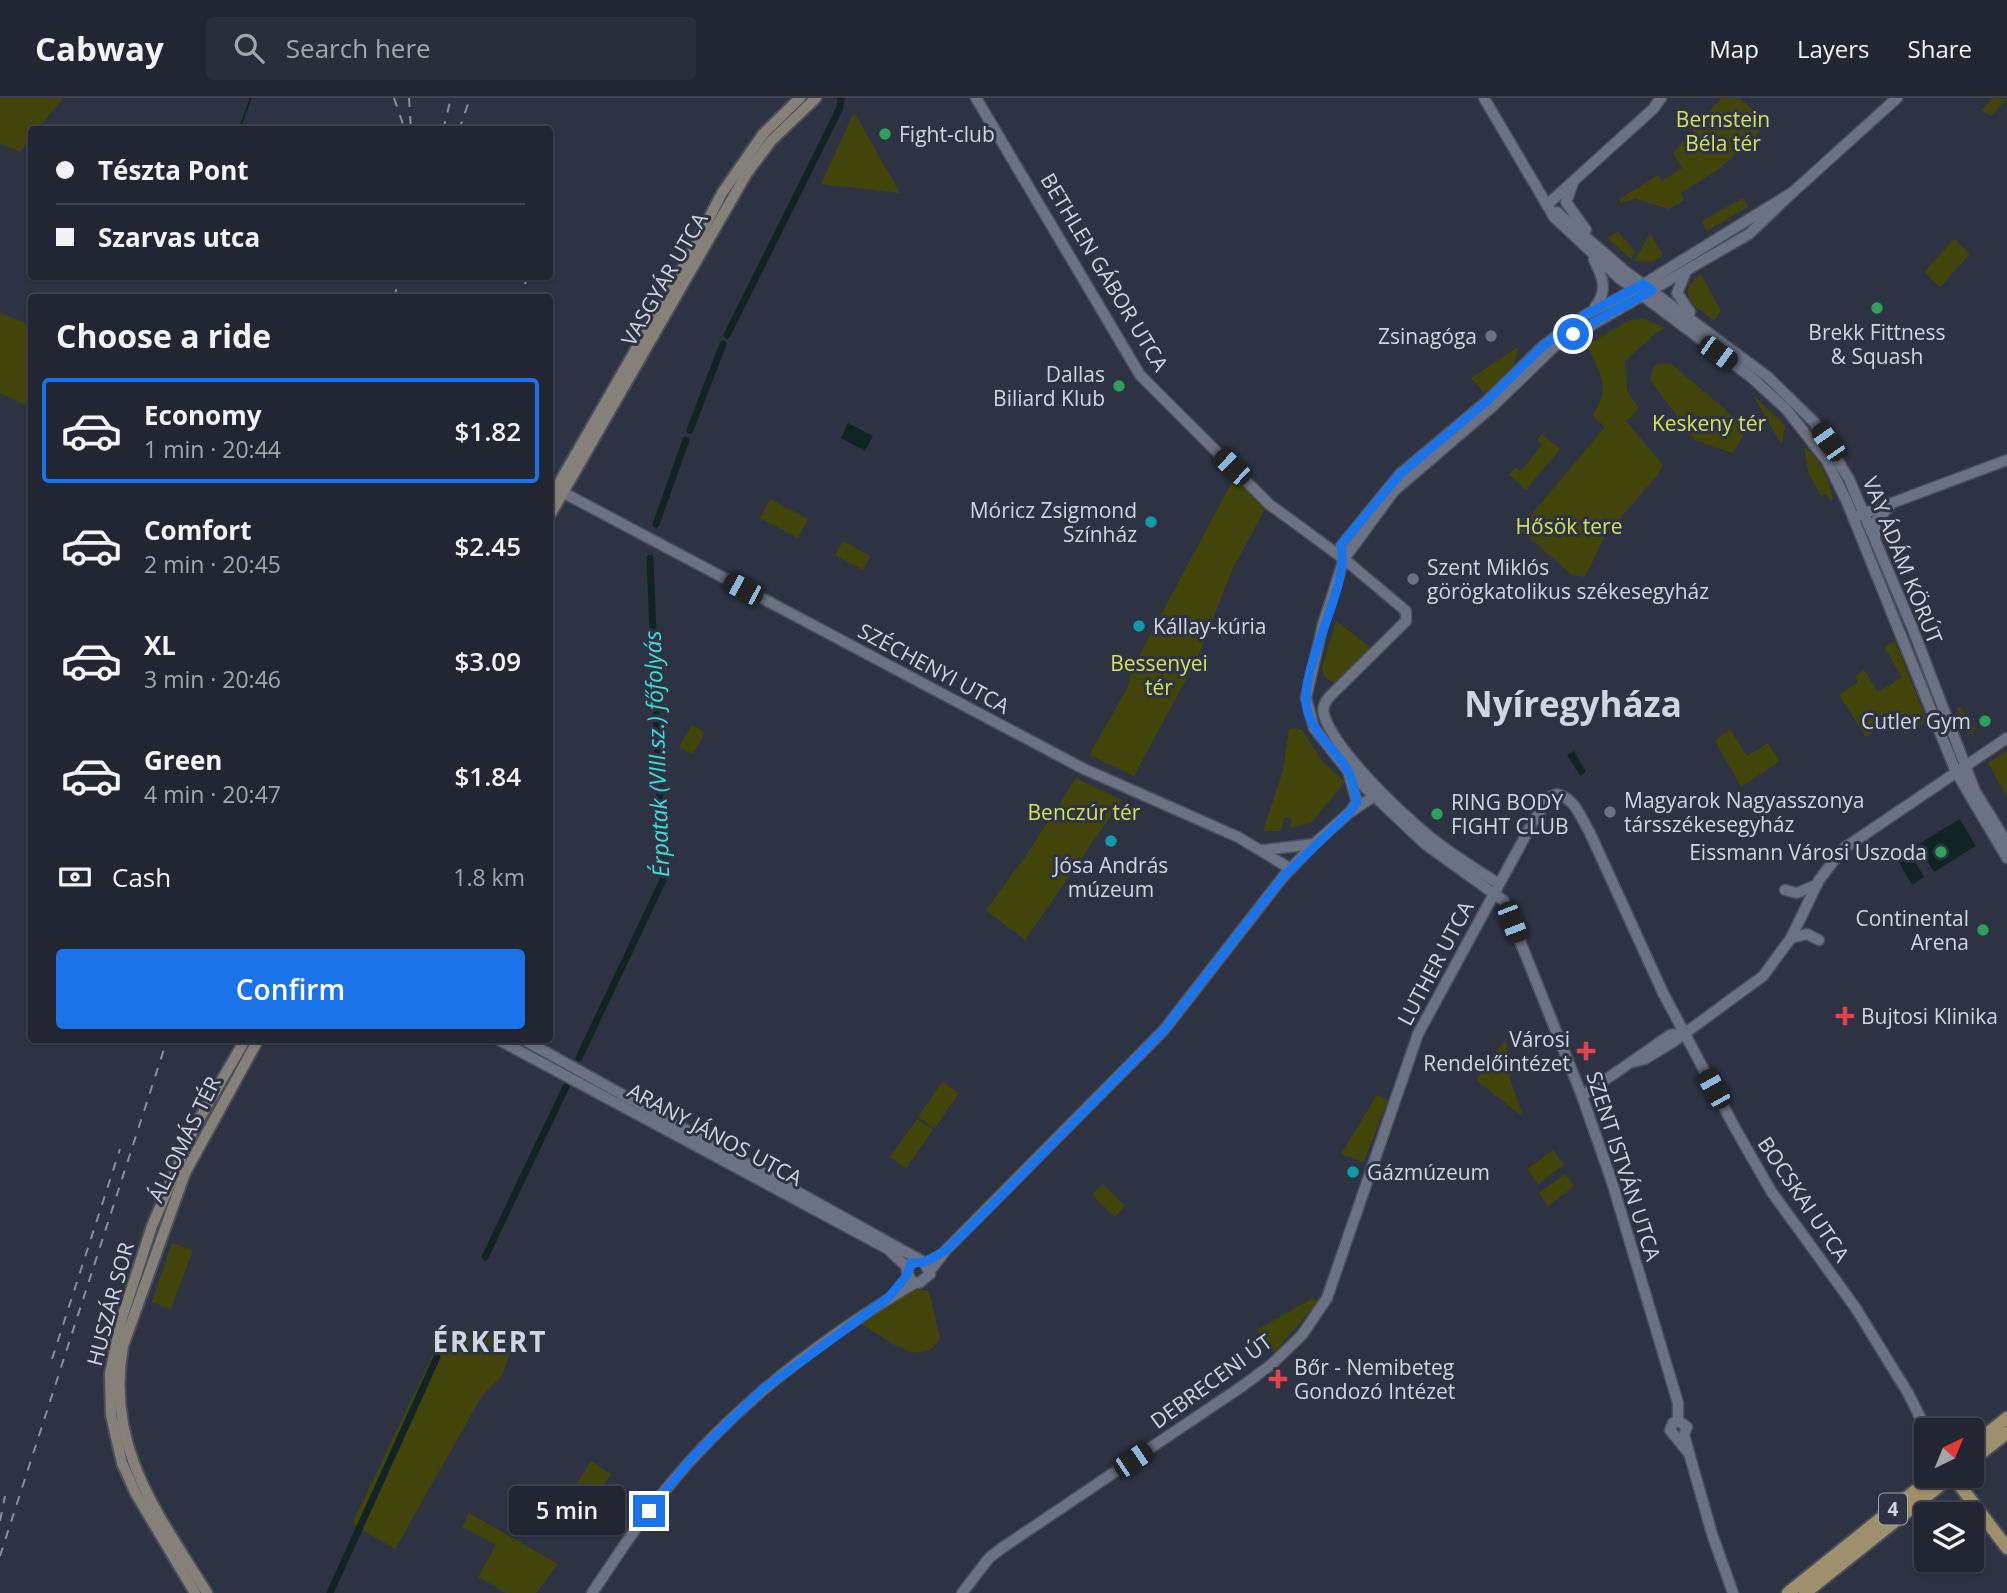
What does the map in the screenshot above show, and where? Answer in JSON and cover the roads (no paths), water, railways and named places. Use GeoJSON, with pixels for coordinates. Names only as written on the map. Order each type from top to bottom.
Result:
{"type":"FeatureCollection","features":[{"type":"Feature","properties":{"kind":"main road","name":"VASGYÁR UTCA"},"geometry":{"type":"LineString","coordinates":[[556,493],[722,193],[763,134],[800,98]]}},
{"type":"Feature","properties":{"kind":"main road","name":"VASGYÁR UTCA"},"geometry":{"type":"LineString","coordinates":[[556,493],[747,173],[771,141],[816,98]]}},
{"type":"Feature","properties":{"kind":"main road","name":"ÁLLOMÁS TÉR"},"geometry":{"type":"LineString","coordinates":[[162,1217],[194,1128],[243,1043]]}},
{"type":"Feature","properties":{"kind":"main road","name":"ÁLLOMÁS TÉR"},"geometry":{"type":"LineString","coordinates":[[162,1217],[256,1043]]}},
{"type":"Feature","properties":{"kind":"main road","name":"HUSZÁR SOR"},"geometry":{"type":"LineString","coordinates":[[162,1217],[114,1349],[109,1385],[111,1415],[117,1448],[129,1479],[195,1593]]}},
{"type":"Feature","properties":{"kind":"main road","name":"HUSZÁR SOR"},"geometry":{"type":"LineString","coordinates":[[162,1217],[123,1346],[118,1383],[119,1410],[135,1469],[207,1593]]}},
{"type":"Feature","properties":{"kind":"main road"},"geometry":{"type":"LineString","coordinates":[[1984,1436],[2007,1418]]}},
{"type":"Feature","properties":{"kind":"main road"},"geometry":{"type":"LineString","coordinates":[[1984,1451],[2007,1433]]}},
{"type":"Feature","properties":{"kind":"main road","name":"4"},"geometry":{"type":"LineString","coordinates":[[1788,1593],[1919,1488]]}},
{"type":"Feature","properties":{"kind":"main road","name":"4"},"geometry":{"type":"LineString","coordinates":[[1805,1593],[1937,1488]]}},
{"type":"Feature","properties":{"kind":"main road"},"geometry":{"type":"LineString","coordinates":[[1961,1488],[2007,1548]]}},
{"type":"Feature","properties":{"kind":"street","name":"BETHLEN GÁBOR UTCA"},"geometry":{"type":"LineString","coordinates":[[976,98],[1140,374],[1269,504],[1344,559],[1402,607],[1408,616],[1403,625],[1324,703],[1323,713],[1346,753],[1379,793]]}},
{"type":"Feature","properties":{"kind":"street"},"geometry":{"type":"LineString","coordinates":[[1484,98],[1554,217],[1591,254],[1643,290]]}},
{"type":"Feature","properties":{"kind":"street"},"geometry":{"type":"LineString","coordinates":[[1548,204],[1653,110],[1661,98]]}},
{"type":"Feature","properties":{"kind":"street"},"geometry":{"type":"LineString","coordinates":[[1587,314],[1688,268],[1749,234],[1897,98]]}},
{"type":"Feature","properties":{"kind":"street"},"geometry":{"type":"LineString","coordinates":[[1579,175],[1568,191],[1566,202],[1580,224],[1600,243],[1602,252]]}},
{"type":"Feature","properties":{"kind":"street"},"geometry":{"type":"LineString","coordinates":[[1497,889],[1348,771],[1323,742],[1310,718],[1306,698],[1312,667],[1344,559],[1394,491],[1493,406],[1539,360],[1573,334],[1793,192]]}},
{"type":"Feature","properties":{"kind":"street"},"geometry":{"type":"LineString","coordinates":[[1548,204],[1643,290]]}},
{"type":"Feature","properties":{"kind":"street"},"geometry":{"type":"LineString","coordinates":[[1344,559],[1341,545],[1400,474],[1487,401],[1543,346],[1587,314],[1600,300],[1604,289],[1602,276],[1591,254]]}},
{"type":"Feature","properties":{"kind":"street"},"geometry":{"type":"LineString","coordinates":[[1688,268],[1681,278],[1677,298],[1690,313],[1720,334],[1730,348]]}},
{"type":"Feature","properties":{"kind":"street","name":"VAY ÁDÁM KÖRÚT"},"geometry":{"type":"LineString","coordinates":[[1643,290],[1730,348],[1799,406],[1840,460],[1857,516],[1956,772],[2007,858]]}},
{"type":"Feature","properties":{"kind":"street","name":"VAY ÁDÁM KÖRÚT"},"geometry":{"type":"LineString","coordinates":[[1643,290],[1763,387],[1793,415],[1827,461],[1875,546],[1912,627],[1975,791],[2007,842]]}},
{"type":"Feature","properties":{"kind":"street"},"geometry":{"type":"LineString","coordinates":[[1763,387],[1772,388],[1790,404],[1799,406]]}},
{"type":"Feature","properties":{"kind":"street"},"geometry":{"type":"LineString","coordinates":[[1857,516],[1890,506],[2007,460]]}},
{"type":"Feature","properties":{"kind":"street","name":"SZÉCHENYI UTCA"},"geometry":{"type":"LineString","coordinates":[[556,493],[1082,768],[1264,850],[1291,869]]}},
{"type":"Feature","properties":{"kind":"street"},"geometry":{"type":"LineString","coordinates":[[1875,546],[1875,522],[1890,506]]}},
{"type":"Feature","properties":{"kind":"street"},"geometry":{"type":"LineString","coordinates":[[1582,1096],[1633,1062],[1645,1059],[1752,986],[1774,964],[1791,938],[1816,884],[1833,859],[1858,837],[2007,738]]}},
{"type":"Feature","properties":{"kind":"street"},"geometry":{"type":"LineString","coordinates":[[1348,771],[1357,802],[1350,812]]}},
{"type":"Feature","properties":{"kind":"street"},"geometry":{"type":"LineString","coordinates":[[592,1593],[663,1491],[693,1457],[762,1390],[888,1298],[910,1275],[946,1250],[1164,1030],[1291,869],[1314,844],[1350,812],[1379,793]]}},
{"type":"Feature","properties":{"kind":"street","name":"LUTHER UTCA"},"geometry":{"type":"LineString","coordinates":[[1370,1164],[1418,1034],[1497,889],[1505,868],[1544,803],[1557,794]]}},
{"type":"Feature","properties":{"kind":"street","name":"BOCSKAI UTCA"},"geometry":{"type":"LineString","coordinates":[[1557,794],[1567,797],[1574,805],[1607,867],[1644,953],[1684,1033],[1771,1191],[1855,1307],[1920,1418]]}},
{"type":"Feature","properties":{"kind":"street"},"geometry":{"type":"LineString","coordinates":[[1264,850],[1314,844]]}},
{"type":"Feature","properties":{"kind":"street"},"geometry":{"type":"LineString","coordinates":[[1785,890],[1801,893],[1816,884]]}},
{"type":"Feature","properties":{"kind":"street","name":"SZENT ISTVÁN UTCA"},"geometry":{"type":"LineString","coordinates":[[1497,889],[1582,1096],[1612,1182],[1678,1403],[1678,1421],[1685,1425],[1681,1436],[1692,1460],[1712,1534],[1733,1593]]}},
{"type":"Feature","properties":{"kind":"street"},"geometry":{"type":"LineString","coordinates":[[1791,938],[1807,934],[1819,940]]}},
{"type":"Feature","properties":{"kind":"street","name":"ARANY JÁNOS UTCA"},"geometry":{"type":"LineString","coordinates":[[505,1043],[888,1249],[910,1275]]}},
{"type":"Feature","properties":{"kind":"street","name":"ARANY JÁNOS UTCA"},"geometry":{"type":"LineString","coordinates":[[530,1043],[844,1214],[924,1264]]}},
{"type":"Feature","properties":{"kind":"street","name":"DEBRECENI ÚT"},"geometry":{"type":"LineString","coordinates":[[962,1593],[989,1558],[1002,1548],[1244,1385],[1303,1335],[1326,1298],[1370,1164]]}},
{"type":"Feature","properties":{"kind":"street"},"geometry":{"type":"LineString","coordinates":[[910,1275],[925,1281],[924,1264]]}},
{"type":"Feature","properties":{"kind":"waterway"},"geometry":{"type":"LineString","coordinates":[[240,126],[251,98]]}},
{"type":"Feature","properties":{"kind":"waterway","name":"Érpatak (VIII.sz.) főfolyás"},"geometry":{"type":"LineString","coordinates":[[727,335],[840,108],[841,98]]}},
{"type":"Feature","properties":{"kind":"waterway","name":"Érpatak (VIII.sz.) főfolyás"},"geometry":{"type":"LineString","coordinates":[[690,430],[723,344]]}},
{"type":"Feature","properties":{"kind":"waterway","name":"Érpatak (VIII.sz.) főfolyás"},"geometry":{"type":"LineString","coordinates":[[656,524],[686,440]]}},
{"type":"Feature","properties":{"kind":"waterway","name":"Érpatak (VIII.sz.) főfolyás"},"geometry":{"type":"LineString","coordinates":[[579,1058],[663,880],[650,558]]}},
{"type":"Feature","properties":{"kind":"waterway","name":"Érpatak (VIII.sz.) főfolyás"},"geometry":{"type":"LineString","coordinates":[[485,1257],[566,1087]]}},
{"type":"Feature","properties":{"kind":"waterway","name":"Érpatak (VIII.sz.) főfolyás"},"geometry":{"type":"LineString","coordinates":[[330,1593],[437,1357]]}},
{"type":"Feature","properties":{"kind":"railway"},"geometry":{"type":"LineString","coordinates":[[394,98],[404,126]]}},
{"type":"Feature","properties":{"kind":"railway"},"geometry":{"type":"LineString","coordinates":[[409,98],[411,126]]}},
{"type":"Feature","properties":{"kind":"railway"},"geometry":{"type":"LineString","coordinates":[[444,126],[451,98]]}},
{"type":"Feature","properties":{"kind":"railway"},"geometry":{"type":"LineString","coordinates":[[460,126],[470,98]]}},
{"type":"Feature","properties":{"kind":"railway"},"geometry":{"type":"LineString","coordinates":[[395,294],[399,280]]}},
{"type":"Feature","properties":{"kind":"railway"},"geometry":{"type":"LineString","coordinates":[[525,284],[526,280]]}},
{"type":"Feature","properties":{"kind":"railway"},"geometry":{"type":"LineString","coordinates":[[0,1556],[166,1043]]}},
{"type":"Feature","properties":{"kind":"railway"},"geometry":{"type":"LineString","coordinates":[[52,1359],[120,1149]]}},
{"type":"Feature","properties":{"kind":"railway"},"geometry":{"type":"LineString","coordinates":[[0,1521],[5,1496]]}},
{"type":"Feature","properties":{"kind":"place","name":"Fight-club"},"geometry":{"type":"Point","coordinates":[885,134]}},
{"type":"Feature","properties":{"kind":"place","name":"Brekk Fittness & Squash"},"geometry":{"type":"Point","coordinates":[1877,308]}},
{"type":"Feature","properties":{"kind":"place","name":"Zsinagóga"},"geometry":{"type":"Point","coordinates":[1491,336]}},
{"type":"Feature","properties":{"kind":"place","name":"Dallas Biliard Klub"},"geometry":{"type":"Point","coordinates":[1119,386]}},
{"type":"Feature","properties":{"kind":"place","name":"Móricz Zsigmond Színház"},"geometry":{"type":"Point","coordinates":[1151,522]}},
{"type":"Feature","properties":{"kind":"place","name":"Szent Miklós görögkatolikus székesegyház"},"geometry":{"type":"Point","coordinates":[1413,579]}},
{"type":"Feature","properties":{"kind":"place","name":"Kállay-kúria"},"geometry":{"type":"Point","coordinates":[1139,626]}},
{"type":"Feature","properties":{"kind":"place","name":"Cutler Gym"},"geometry":{"type":"Point","coordinates":[1985,721]}},
{"type":"Feature","properties":{"kind":"place","name":"Magyarok Nagyasszonya társszékesegyház"},"geometry":{"type":"Point","coordinates":[1610,812]}},
{"type":"Feature","properties":{"kind":"place","name":"RING BODY FIGHT CLUB"},"geometry":{"type":"Point","coordinates":[1437,814]}},
{"type":"Feature","properties":{"kind":"place","name":"Jósa András múzeum"},"geometry":{"type":"Point","coordinates":[1111,841]}},
{"type":"Feature","properties":{"kind":"place","name":"Eissmann Városi Uszoda"},"geometry":{"type":"Point","coordinates":[1941,852]}},
{"type":"Feature","properties":{"kind":"place","name":"Continental Arena"},"geometry":{"type":"Point","coordinates":[1983,930]}},
{"type":"Feature","properties":{"kind":"place","name":"Bujtosi Klinika"},"geometry":{"type":"Point","coordinates":[1845,1016]}},
{"type":"Feature","properties":{"kind":"place","name":"Városi Rendelőintézet"},"geometry":{"type":"Point","coordinates":[1586,1051]}},
{"type":"Feature","properties":{"kind":"place","name":"Gázmúzeum"},"geometry":{"type":"Point","coordinates":[1353,1172]}},
{"type":"Feature","properties":{"kind":"place","name":"Bőr - Nemibeteg Gondozó Intézet"},"geometry":{"type":"Point","coordinates":[1278,1379]}},
{"type":"Feature","properties":{"kind":"district","name":"Nyíregyháza"},"geometry":{"type":"Point","coordinates":[1573,703]}},
{"type":"Feature","properties":{"kind":"district","name":"ÉRKERT"},"geometry":{"type":"Point","coordinates":[490,1341]}},
{"type":"Feature","properties":{"kind":"park label","name":"Bernstein Béla tér"},"geometry":{"type":"Point","coordinates":[1723,131]}},
{"type":"Feature","properties":{"kind":"park label","name":"Keskeny tér"},"geometry":{"type":"Point","coordinates":[1709,423]}},
{"type":"Feature","properties":{"kind":"park label","name":"Hősök tere"},"geometry":{"type":"Point","coordinates":[1569,526]}},
{"type":"Feature","properties":{"kind":"park label","name":"Bessenyei tér"},"geometry":{"type":"Point","coordinates":[1159,675]}},
{"type":"Feature","properties":{"kind":"park label","name":"Benczúr tér"},"geometry":{"type":"Point","coordinates":[1084,812]}}]}
